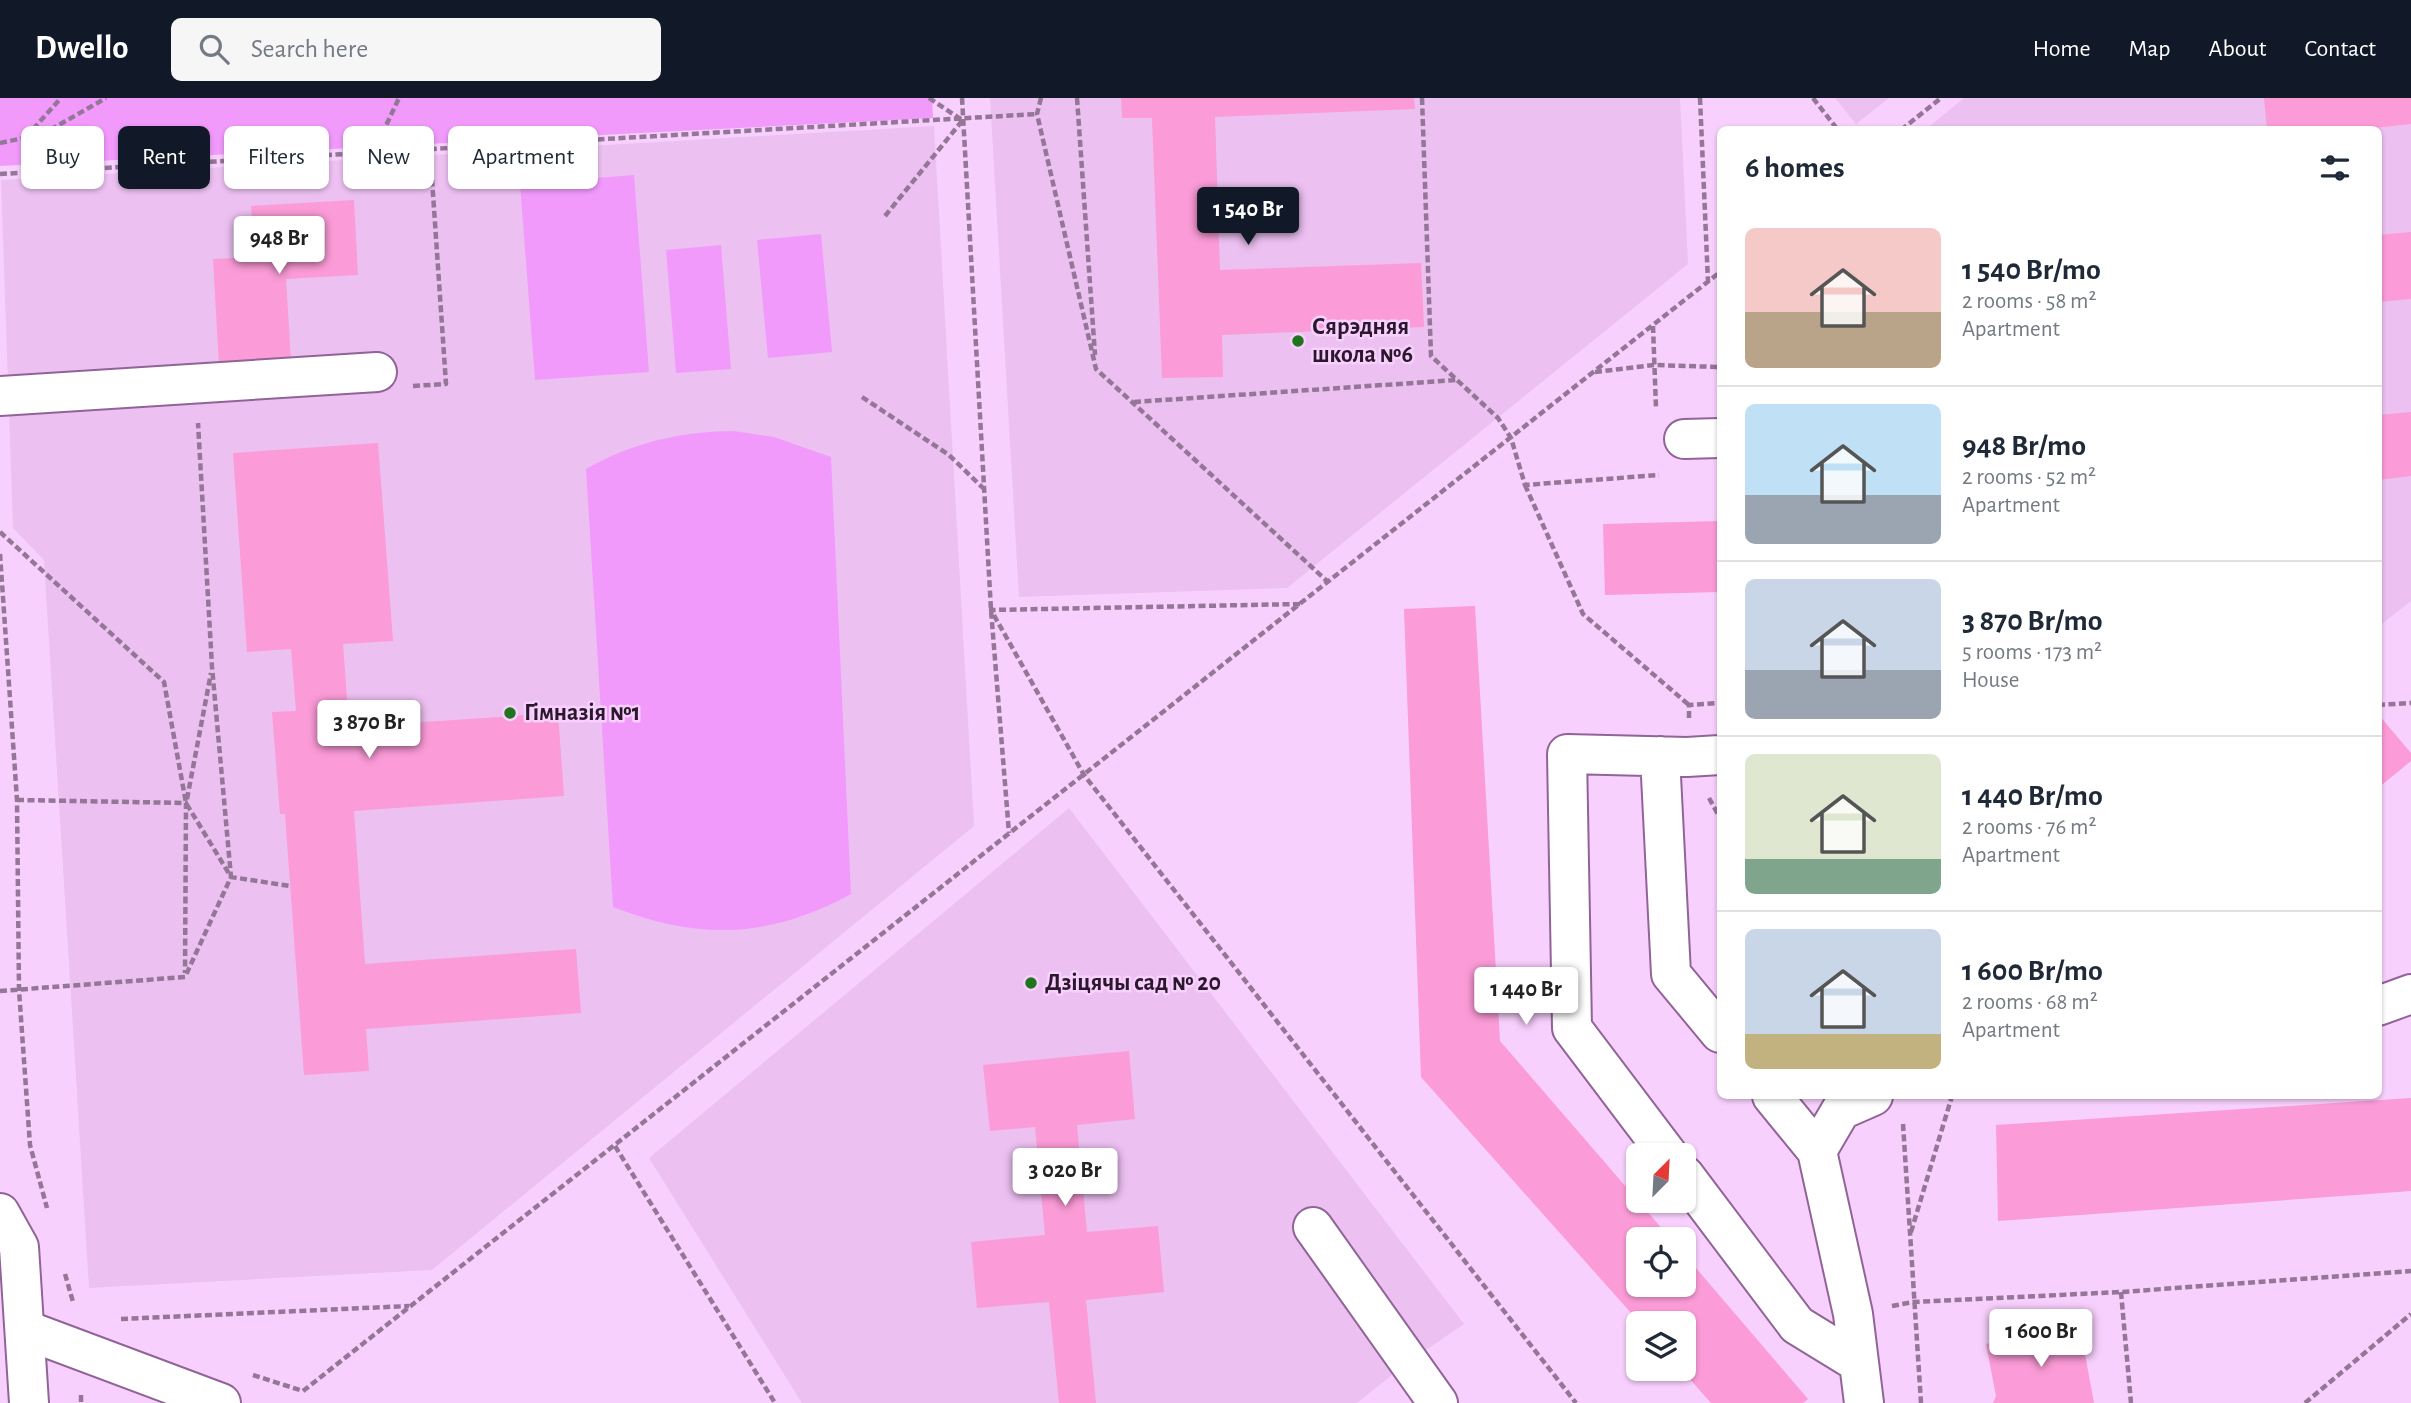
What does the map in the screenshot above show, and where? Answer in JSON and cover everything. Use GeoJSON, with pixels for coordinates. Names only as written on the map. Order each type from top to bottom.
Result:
{"type":"FeatureCollection","features":[{"type":"Feature","properties":{"kind":"lane"},"geometry":{"type":"LineString","coordinates":[[0,396],[377,372]]}},
{"type":"Feature","properties":{"kind":"lane"},"geometry":{"type":"LineString","coordinates":[[1659,1143],[1572,1028],[1567,754],[1717,755]]}},
{"type":"Feature","properties":{"kind":"lane"},"geometry":{"type":"LineString","coordinates":[[1660,756],[1671,974],[1717,1030]]}},
{"type":"Feature","properties":{"kind":"lane"},"geometry":{"type":"LineString","coordinates":[[2382,1005],[2411,994]]}},
{"type":"Feature","properties":{"kind":"lane"},"geometry":{"type":"LineString","coordinates":[[1774,1099],[1817,1151],[1853,1314],[1864,1403]]}},
{"type":"Feature","properties":{"kind":"lane"},"geometry":{"type":"LineString","coordinates":[[1817,1151],[1841,1110],[1866,1099]]}},
{"type":"Feature","properties":{"kind":"lane"},"geometry":{"type":"LineString","coordinates":[[1696,1191],[1797,1325],[1859,1363]]}},
{"type":"Feature","properties":{"kind":"lane"},"geometry":{"type":"LineString","coordinates":[[0,1213],[19,1247],[29,1403]]}},
{"type":"Feature","properties":{"kind":"lane"},"geometry":{"type":"LineString","coordinates":[[1313,1227],[1437,1403]]}},
{"type":"Feature","properties":{"kind":"lane"},"geometry":{"type":"LineString","coordinates":[[26,1330],[221,1403]]}},
{"type":"Feature","properties":{"kind":"path"},"geometry":{"type":"LineString","coordinates":[[36,126],[61,98]]}},
{"type":"Feature","properties":{"kind":"path"},"geometry":{"type":"LineString","coordinates":[[58,126],[106,98]]}},
{"type":"Feature","properties":{"kind":"path"},"geometry":{"type":"LineString","coordinates":[[386,126],[399,98]]}},
{"type":"Feature","properties":{"kind":"path"},"geometry":{"type":"LineString","coordinates":[[929,98],[962,120]]}},
{"type":"Feature","properties":{"kind":"path"},"geometry":{"type":"LineString","coordinates":[[962,98],[991,610],[1009,834]]}},
{"type":"Feature","properties":{"kind":"path"},"geometry":{"type":"LineString","coordinates":[[1041,98],[1037,114],[1096,369],[1328,582]]}},
{"type":"Feature","properties":{"kind":"path"},"geometry":{"type":"LineString","coordinates":[[1077,98],[1096,369]]}},
{"type":"Feature","properties":{"kind":"path"},"geometry":{"type":"LineString","coordinates":[[1422,98],[1431,356],[1498,418],[1511,438],[1525,485],[1583,614],[1689,705]]}},
{"type":"Feature","properties":{"kind":"path"},"geometry":{"type":"LineString","coordinates":[[1700,98],[1708,282]]}},
{"type":"Feature","properties":{"kind":"path"},"geometry":{"type":"LineString","coordinates":[[1813,98],[1835,126]]}},
{"type":"Feature","properties":{"kind":"path"},"geometry":{"type":"LineString","coordinates":[[1906,126],[1941,98]]}},
{"type":"Feature","properties":{"kind":"path"},"geometry":{"type":"LineString","coordinates":[[434,150],[1037,114]]}},
{"type":"Feature","properties":{"kind":"path"},"geometry":{"type":"LineString","coordinates":[[885,216],[962,120]]}},
{"type":"Feature","properties":{"kind":"path"},"geometry":{"type":"LineString","coordinates":[[0,143],[21,139]]}},
{"type":"Feature","properties":{"kind":"path"},"geometry":{"type":"LineString","coordinates":[[0,174],[343,155]]}},
{"type":"Feature","properties":{"kind":"path"},"geometry":{"type":"LineString","coordinates":[[303,1391],[1717,274]]}},
{"type":"Feature","properties":{"kind":"path"},"geometry":{"type":"LineString","coordinates":[[1594,372],[1654,365],[1717,367]]}},
{"type":"Feature","properties":{"kind":"path"},"geometry":{"type":"LineString","coordinates":[[1133,402],[1458,380]]}},
{"type":"Feature","properties":{"kind":"path"},"geometry":{"type":"LineString","coordinates":[[862,397],[940,449],[984,489]]}},
{"type":"Feature","properties":{"kind":"path"},"geometry":{"type":"LineString","coordinates":[[185,977],[231,877],[212,667],[197,411]]}},
{"type":"Feature","properties":{"kind":"path"},"geometry":{"type":"LineString","coordinates":[[1525,485],[1659,475]]}},
{"type":"Feature","properties":{"kind":"path"},"geometry":{"type":"LineString","coordinates":[[0,532],[164,682],[186,803],[231,877]]}},
{"type":"Feature","properties":{"kind":"path"},"geometry":{"type":"LineString","coordinates":[[0,554],[16,800],[19,990],[30,1145],[48,1212]]}},
{"type":"Feature","properties":{"kind":"path"},"geometry":{"type":"LineString","coordinates":[[991,610],[1300,604]]}},
{"type":"Feature","properties":{"kind":"path"},"geometry":{"type":"LineString","coordinates":[[991,610],[1084,775],[1576,1403]]}},
{"type":"Feature","properties":{"kind":"path"},"geometry":{"type":"LineString","coordinates":[[185,977],[186,803],[212,667]]}},
{"type":"Feature","properties":{"kind":"path"},"geometry":{"type":"LineString","coordinates":[[2382,705],[2411,703]]}},
{"type":"Feature","properties":{"kind":"path"},"geometry":{"type":"LineString","coordinates":[[16,800],[186,803]]}},
{"type":"Feature","properties":{"kind":"path"},"geometry":{"type":"LineString","coordinates":[[231,877],[290,886]]}},
{"type":"Feature","properties":{"kind":"path"},"geometry":{"type":"LineString","coordinates":[[0,990],[185,977]]}},
{"type":"Feature","properties":{"kind":"path"},"geometry":{"type":"LineString","coordinates":[[1910,1237],[1951,1099]]}},
{"type":"Feature","properties":{"kind":"path"},"geometry":{"type":"LineString","coordinates":[[1903,1121],[1920,1403]]}},
{"type":"Feature","properties":{"kind":"path"},"geometry":{"type":"LineString","coordinates":[[615,1146],[775,1403]]}},
{"type":"Feature","properties":{"kind":"path"},"geometry":{"type":"LineString","coordinates":[[62,1261],[75,1309]]}},
{"type":"Feature","properties":{"kind":"path"},"geometry":{"type":"LineString","coordinates":[[1853,1314],[1913,1302],[2121,1292],[2411,1271]]}},
{"type":"Feature","properties":{"kind":"path"},"geometry":{"type":"LineString","coordinates":[[2121,1292],[2131,1403]]}},
{"type":"Feature","properties":{"kind":"path"},"geometry":{"type":"LineString","coordinates":[[120,1320],[411,1306]]}},
{"type":"Feature","properties":{"kind":"path"},"geometry":{"type":"LineString","coordinates":[[2305,1403],[2411,1314]]}},
{"type":"Feature","properties":{"kind":"path"},"geometry":{"type":"LineString","coordinates":[[81,1395],[81,1403]]}},
{"type":"Feature","properties":{"kind":"shaded area"},"geometry":{"type":"Polygon","coordinates":[[[0,98],[932,98],[933,118],[598,135],[598,126],[448,126],[448,143],[434,144],[434,126],[343,126],[343,148],[329,149],[329,126],[224,126],[224,154],[210,155],[210,126],[118,126],[118,160],[104,161],[104,126],[21,126],[21,165],[0,166],[0,98]]]}},
{"type":"Feature","properties":{"kind":"shaded area","name":"Сярэдняя школа №6"},"geometry":{"type":"Polygon","coordinates":[[[990,98],[1680,98],[1688,264],[1287,588],[1019,597],[990,98]]]}},
{"type":"Feature","properties":{"kind":"shaded area"},"geometry":{"type":"Polygon","coordinates":[[[1835,98],[1889,98],[1856,124],[1835,98]]]}},
{"type":"Feature","properties":{"kind":"shaded area"},"geometry":{"type":"Polygon","coordinates":[[[1964,98],[2411,98],[2411,601],[2382,624],[2382,126],[1930,126],[1964,98]]]}},
{"type":"Feature","properties":{"kind":"shaded area","name":"Гімназія №1"},"geometry":{"type":"Polygon","coordinates":[[[934,126],[974,826],[432,1270],[89,1288],[44,560],[13,528],[1,180],[21,179],[21,189],[104,189],[104,174],[118,173],[118,189],[210,189],[210,168],[224,167],[224,189],[329,189],[329,161],[343,160],[343,189],[434,189],[434,155],[448,154],[448,189],[598,189],[598,145],[934,126]]]}},
{"type":"Feature","properties":{"kind":"shaded area"},"geometry":{"type":"Polygon","coordinates":[[[634,175],[649,372],[535,380],[520,189],[598,189],[598,178],[634,175]]]}},
{"type":"Feature","properties":{"kind":"shaded area"},"geometry":{"type":"Polygon","coordinates":[[[821,234],[832,352],[768,358],[757,240],[821,234]]]}},
{"type":"Feature","properties":{"kind":"shaded area"},"geometry":{"type":"Polygon","coordinates":[[[721,245],[731,369],[676,373],[666,250],[721,245]]]}},
{"type":"Feature","properties":{"kind":"shaded area"},"geometry":{"type":"Polygon","coordinates":[[[733,431],[774,437],[831,457],[851,894],[821,909],[792,919],[734,930],[675,926],[613,907],[586,469],[639,445],[657,440],[733,431]]]}},
{"type":"Feature","properties":{"kind":"shaded area","name":"Дзіцячы сад № 20"},"geometry":{"type":"Polygon","coordinates":[[[1069,808],[1464,1324],[1407,1363],[1357,1403],[802,1403],[649,1158],[1069,808]]]}},
{"type":"Feature","properties":{"kind":"building"},"geometry":{"type":"Polygon","coordinates":[[[1121,98],[1414,98],[1415,109],[1215,117],[1220,270],[1421,263],[1424,327],[1222,335],[1223,377],[1162,378],[1152,118],[1122,118],[1121,98]]]}},
{"type":"Feature","properties":{"kind":"building"},"geometry":{"type":"Polygon","coordinates":[[[2264,98],[2411,98],[2411,124],[2382,127],[2267,126],[2264,98]]]}},
{"type":"Feature","properties":{"kind":"building"},"geometry":{"type":"Polygon","coordinates":[[[354,200],[358,275],[286,279],[291,361],[219,366],[213,259],[254,257],[251,206],[354,200]]]}},
{"type":"Feature","properties":{"kind":"building"},"geometry":{"type":"Polygon","coordinates":[[[2411,232],[2411,299],[2382,302],[2382,235],[2411,232]]]}},
{"type":"Feature","properties":{"kind":"building"},"geometry":{"type":"Polygon","coordinates":[[[2411,412],[2411,476],[2382,480],[2382,415],[2411,412]]]}},
{"type":"Feature","properties":{"kind":"building"},"geometry":{"type":"Polygon","coordinates":[[[378,443],[393,641],[343,644],[349,727],[558,713],[564,796],[354,811],[365,964],[576,949],[581,1013],[366,1029],[369,1071],[304,1075],[285,814],[280,814],[272,712],[296,711],[291,649],[247,652],[233,453],[378,443]]]}},
{"type":"Feature","properties":{"kind":"building"},"geometry":{"type":"Polygon","coordinates":[[[1717,521],[1717,592],[1605,595],[1603,524],[1717,521]]]}},
{"type":"Feature","properties":{"kind":"building"},"geometry":{"type":"Polygon","coordinates":[[[1475,606],[1500,1041],[1626,1187],[1626,1213],[1649,1213],[1661,1227],[1626,1227],[1626,1297],[1696,1297],[1696,1268],[1808,1399],[1803,1403],[1711,1403],[1692,1381],[1696,1381],[1696,1311],[1629,1311],[1421,1077],[1404,609],[1475,606]]]}},
{"type":"Feature","properties":{"kind":"building"},"geometry":{"type":"Polygon","coordinates":[[[2382,719],[2411,753],[2411,761],[2382,785],[2382,719]]]}},
{"type":"Feature","properties":{"kind":"building"},"geometry":{"type":"Polygon","coordinates":[[[1129,1051],[1135,1119],[1077,1125],[1087,1232],[1158,1226],[1164,1292],[1086,1300],[1096,1403],[1059,1403],[1049,1302],[977,1308],[971,1242],[1045,1235],[1035,1127],[990,1131],[983,1065],[1129,1051]]]}},
{"type":"Feature","properties":{"kind":"building"},"geometry":{"type":"Polygon","coordinates":[[[2411,1098],[2411,1191],[1998,1221],[1996,1125],[2411,1098]]]}},
{"type":"Feature","properties":{"kind":"building"},"geometry":{"type":"Polygon","coordinates":[[[2080,1327],[2094,1403],[1993,1403],[1996,1396],[1986,1344],[2080,1327]]]}},
{"type":"Feature","properties":{"kind":"place","name":"Сярэдняя школа №6"},"geometry":{"type":"Point","coordinates":[1298,341]}},
{"type":"Feature","properties":{"kind":"place","name":"Гімназія №1"},"geometry":{"type":"Point","coordinates":[510,713]}},
{"type":"Feature","properties":{"kind":"place","name":"Дзіцячы сад № 20"},"geometry":{"type":"Point","coordinates":[1031,983]}}]}
